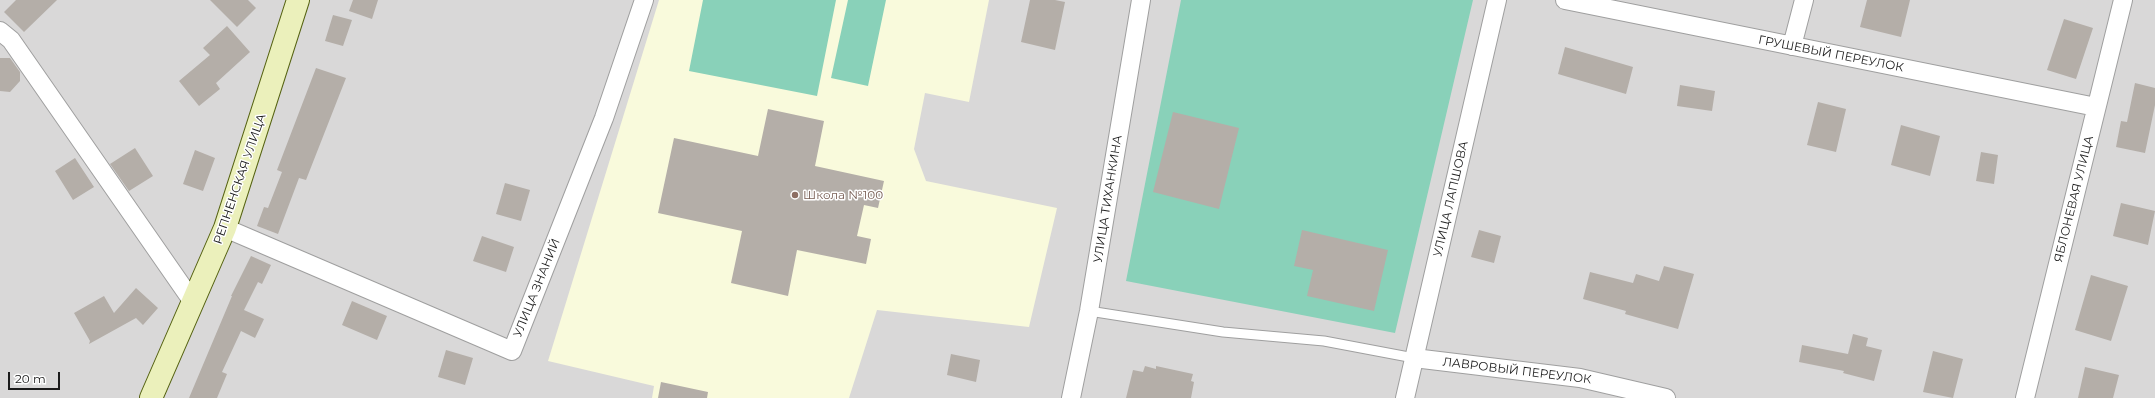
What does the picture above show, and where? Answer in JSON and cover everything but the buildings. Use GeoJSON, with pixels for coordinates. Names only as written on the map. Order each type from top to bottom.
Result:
{"type":"FeatureCollection","features":[{"type":"Feature","properties":{"kind":"street","name":"РЕПНЕНСКАЯ УЛИЦА"},"geometry":{"type":"LineString","coordinates":[[151,398],[225,228],[298,0]]}},
{"type":"Feature","properties":{"kind":"street","name":"УЛИЦА ЗНАНИЙ"},"geometry":{"type":"LineString","coordinates":[[225,228],[512,351],[604,118],[644,0]]}},
{"type":"Feature","properties":{"kind":"street","name":"УЛИЦА ТИХАНКИНА"},"geometry":{"type":"LineString","coordinates":[[1071,398],[1089,311],[1141,0]]}},
{"type":"Feature","properties":{"kind":"street","name":"УЛИЦА ЛАПШОВА"},"geometry":{"type":"LineString","coordinates":[[1405,398],[1497,0]]}},
{"type":"Feature","properties":{"kind":"street","name":"ГРУШЕВЫЙ ПЕРЕУЛОК"},"geometry":{"type":"LineString","coordinates":[[1565,0],[2096,107]]}},
{"type":"Feature","properties":{"kind":"street"},"geometry":{"type":"LineString","coordinates":[[1792,46],[1804,0]]}},
{"type":"Feature","properties":{"kind":"street","name":"ЯБЛОНЕВАЯ УЛИЦА"},"geometry":{"type":"LineString","coordinates":[[2025,398],[2123,0]]}},
{"type":"Feature","properties":{"kind":"street"},"geometry":{"type":"LineString","coordinates":[[0,30],[11,40],[193,302]]}},
{"type":"Feature","properties":{"kind":"street","name":"ЛАВРОВЫЙ ПЕРЕУЛОК"},"geometry":{"type":"LineString","coordinates":[[1414,358],[1580,378],[1666,398]]}},
{"type":"Feature","properties":{"kind":"lane"},"geometry":{"type":"LineString","coordinates":[[1089,311],[1223,332],[1324,341],[1414,358]]}},
{"type":"Feature","properties":{"kind":"shaded area"},"geometry":{"type":"Polygon","coordinates":[[[0,0],[2155,0],[2155,398],[0,398],[0,0]]]}},
{"type":"Feature","properties":{"kind":"shaded area","name":"Школа №100"},"geometry":{"type":"Polygon","coordinates":[[[659,0],[989,0],[969,102],[925,93],[914,149],[926,181],[1057,208],[1029,327],[877,310],[849,398],[652,398],[654,386],[548,361],[659,0]]]}},
{"type":"Feature","properties":{"kind":"green space"},"geometry":{"type":"Polygon","coordinates":[[[703,0],[836,0],[817,96],[689,71],[703,0]]]}},
{"type":"Feature","properties":{"kind":"green space"},"geometry":{"type":"Polygon","coordinates":[[[848,0],[886,0],[868,86],[831,78],[848,0]]]}},
{"type":"Feature","properties":{"kind":"green space"},"geometry":{"type":"Polygon","coordinates":[[[1181,0],[1473,0],[1395,333],[1126,281],[1181,0]]]}},
{"type":"Feature","properties":{"kind":"place","name":"Школа №100"},"geometry":{"type":"Point","coordinates":[795,195]}}]}
